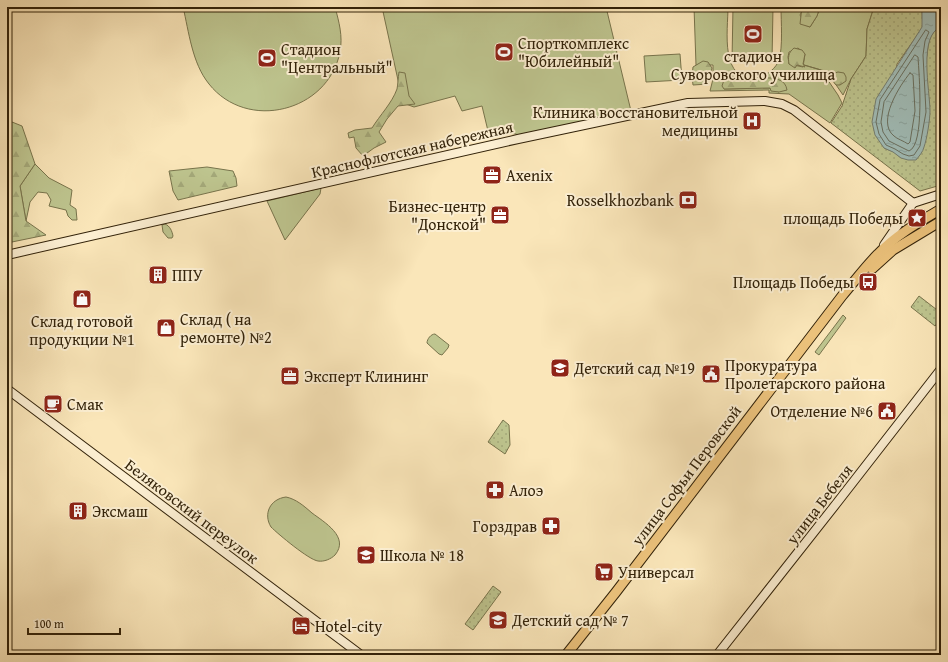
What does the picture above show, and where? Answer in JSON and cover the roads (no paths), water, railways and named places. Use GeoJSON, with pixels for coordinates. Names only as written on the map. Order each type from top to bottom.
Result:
{"type":"FeatureCollection","features":[{"type":"Feature","properties":{"kind":"main road"},"geometry":{"type":"LineString","coordinates":[[896,243],[938,223],[934,219],[939,210]]}},
{"type":"Feature","properties":{"kind":"main road"},"geometry":{"type":"LineString","coordinates":[[896,243],[915,224],[939,210]]}},
{"type":"Feature","properties":{"kind":"main road","name":"улица Софьи Перовской"},"geometry":{"type":"LineString","coordinates":[[566,655],[616,592],[833,307],[879,253],[896,243]]}},
{"type":"Feature","properties":{"kind":"main road","name":"улица Софьи Перовской"},"geometry":{"type":"LineString","coordinates":[[574,655],[621,596],[842,304],[896,243]]}},
{"type":"Feature","properties":{"kind":"street","name":"Краснофлотская набережная"},"geometry":{"type":"LineString","coordinates":[[7,255],[518,139],[694,102],[765,101],[779,103],[791,108],[913,203]]}},
{"type":"Feature","properties":{"kind":"street"},"geometry":{"type":"LineString","coordinates":[[879,253],[913,203],[941,194]]}},
{"type":"Feature","properties":{"kind":"street","name":"улица Бебеля"},"geometry":{"type":"LineString","coordinates":[[717,655],[941,369]]}},
{"type":"Feature","properties":{"kind":"street","name":"Беляковский переулок"},"geometry":{"type":"LineString","coordinates":[[7,389],[361,655]]}},
{"type":"Feature","properties":{"kind":"water"},"geometry":{"type":"Polygon","coordinates":[[[919,7],[941,7],[941,27],[934,32],[927,52],[927,78],[930,111],[926,139],[923,151],[916,160],[908,160],[901,158],[884,148],[875,135],[872,122],[876,99],[922,27],[922,12],[919,7]]]}},
{"type":"Feature","properties":{"kind":"place","name":"стадион Суворовского училища"},"geometry":{"type":"Point","coordinates":[753,34]}},
{"type":"Feature","properties":{"kind":"place","name":"Спорткомплекс \"Юбилейный\""},"geometry":{"type":"Point","coordinates":[504,52]}},
{"type":"Feature","properties":{"kind":"place","name":"Стадион \"Центральный\""},"geometry":{"type":"Point","coordinates":[267,58]}},
{"type":"Feature","properties":{"kind":"place","name":"Клиника восстановительной медицины"},"geometry":{"type":"Point","coordinates":[752,121]}},
{"type":"Feature","properties":{"kind":"place","name":"Axenix"},"geometry":{"type":"Point","coordinates":[492,175]}},
{"type":"Feature","properties":{"kind":"place","name":"Rosselkhozbank"},"geometry":{"type":"Point","coordinates":[688,200]}},
{"type":"Feature","properties":{"kind":"place","name":"Бизнес-центр \"Донской\""},"geometry":{"type":"Point","coordinates":[500,215]}},
{"type":"Feature","properties":{"kind":"place","name":"площадь Победы"},"geometry":{"type":"Point","coordinates":[917,218]}},
{"type":"Feature","properties":{"kind":"place","name":"ППУ"},"geometry":{"type":"Point","coordinates":[158,275]}},
{"type":"Feature","properties":{"kind":"place","name":"Площадь Победы"},"geometry":{"type":"Point","coordinates":[868,282]}},
{"type":"Feature","properties":{"kind":"place","name":"Склад готовой продукции №1"},"geometry":{"type":"Point","coordinates":[82,299]}},
{"type":"Feature","properties":{"kind":"place","name":"Склад ( на ремонте) №2"},"geometry":{"type":"Point","coordinates":[166,328]}},
{"type":"Feature","properties":{"kind":"place","name":"Детский сад №19"},"geometry":{"type":"Point","coordinates":[560,368]}},
{"type":"Feature","properties":{"kind":"place","name":"Прокуратура Пролетарского района"},"geometry":{"type":"Point","coordinates":[711,374]}},
{"type":"Feature","properties":{"kind":"place","name":"Эксперт Клининг"},"geometry":{"type":"Point","coordinates":[290,376]}},
{"type":"Feature","properties":{"kind":"place","name":"Смак"},"geometry":{"type":"Point","coordinates":[53,404]}},
{"type":"Feature","properties":{"kind":"place","name":"Отделение №6"},"geometry":{"type":"Point","coordinates":[887,411]}},
{"type":"Feature","properties":{"kind":"place","name":"Алоэ"},"geometry":{"type":"Point","coordinates":[495,490]}},
{"type":"Feature","properties":{"kind":"place","name":"Эксмаш"},"geometry":{"type":"Point","coordinates":[78,511]}},
{"type":"Feature","properties":{"kind":"place","name":"Горздрав"},"geometry":{"type":"Point","coordinates":[551,526]}},
{"type":"Feature","properties":{"kind":"place","name":"Школа № 18"},"geometry":{"type":"Point","coordinates":[366,555]}},
{"type":"Feature","properties":{"kind":"place","name":"Универсал"},"geometry":{"type":"Point","coordinates":[604,572]}},
{"type":"Feature","properties":{"kind":"place","name":"Детский сад № 7"},"geometry":{"type":"Point","coordinates":[498,620]}},
{"type":"Feature","properties":{"kind":"place","name":"Hotel-city"},"geometry":{"type":"Point","coordinates":[301,626]}}]}
